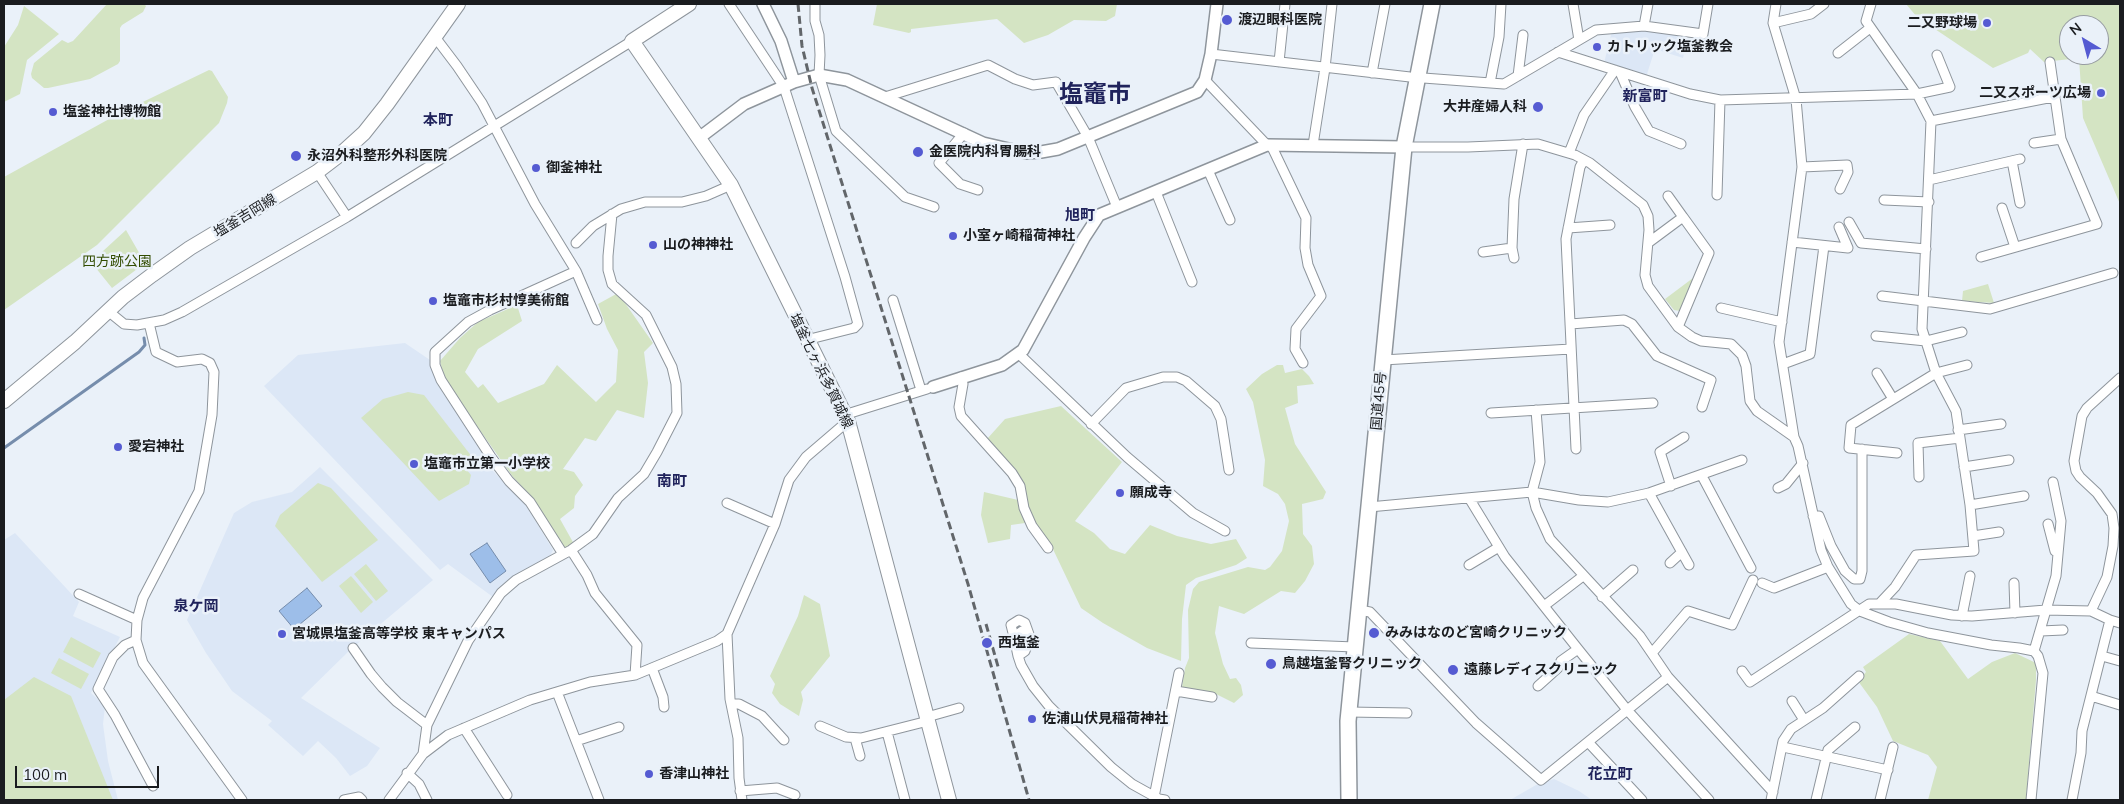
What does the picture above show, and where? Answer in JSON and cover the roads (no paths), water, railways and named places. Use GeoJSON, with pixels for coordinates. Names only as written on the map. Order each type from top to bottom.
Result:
{"type":"FeatureCollection","features":[{"type":"Feature","properties":{"kind":"highway","name":"国道45号"},"geometry":{"type":"LineString","coordinates":[[1349,800],[1349,712],[1404,147],[1432,4]]}},
{"type":"Feature","properties":{"kind":"main road","name":"塩釜吉岡線"},"geometry":{"type":"LineString","coordinates":[[4,401],[30,381],[108,311],[152,275],[190,248],[317,172],[342,154],[364,133],[458,4]]}},
{"type":"Feature","properties":{"kind":"main road"},"geometry":{"type":"LineString","coordinates":[[632,41],[689,4]]}},
{"type":"Feature","properties":{"kind":"main road","name":"塩釜七ヶ浜多賀城線"},"geometry":{"type":"LineString","coordinates":[[632,41],[731,185],[844,421],[949,800]]}},
{"type":"Feature","properties":{"kind":"street"},"geometry":{"type":"LineString","coordinates":[[729,4],[789,84]]}},
{"type":"Feature","properties":{"kind":"street"},"geometry":{"type":"LineString","coordinates":[[763,4],[781,41],[789,84],[858,324],[854,328],[806,340]]}},
{"type":"Feature","properties":{"kind":"street"},"geometry":{"type":"LineString","coordinates":[[815,4],[815,21],[819,35],[819,75],[836,131],[905,197],[934,207]]}},
{"type":"Feature","properties":{"kind":"street"},"geometry":{"type":"LineString","coordinates":[[699,138],[744,104],[789,84],[819,75],[847,80],[983,142],[1026,153],[1058,148],[1191,95],[1201,88],[1205,80],[1211,54],[1217,4]]}},
{"type":"Feature","properties":{"kind":"street"},"geometry":{"type":"LineString","coordinates":[[1279,62],[1285,4]]}},
{"type":"Feature","properties":{"kind":"street"},"geometry":{"type":"LineString","coordinates":[[1313,145],[1325,68],[1332,4]]}},
{"type":"Feature","properties":{"kind":"street"},"geometry":{"type":"LineString","coordinates":[[1372,73],[1385,4]]}},
{"type":"Feature","properties":{"kind":"street"},"geometry":{"type":"LineString","coordinates":[[1490,83],[1499,37],[1501,4]]}},
{"type":"Feature","properties":{"kind":"street"},"geometry":{"type":"LineString","coordinates":[[1574,4],[1579,40]]}},
{"type":"Feature","properties":{"kind":"street"},"geometry":{"type":"LineString","coordinates":[[1644,26],[1648,4]]}},
{"type":"Feature","properties":{"kind":"street"},"geometry":{"type":"LineString","coordinates":[[1211,54],[1418,78],[1504,84],[1596,30],[1644,26],[1702,34],[1708,4]]}},
{"type":"Feature","properties":{"kind":"street"},"geometry":{"type":"LineString","coordinates":[[1776,4],[1773,23],[1796,99],[1802,167],[1779,342],[1794,436],[1802,462],[1821,550],[1828,568],[1842,592],[1860,612],[1928,633],[2034,651],[2038,656],[2043,673],[2031,800]]}},
{"type":"Feature","properties":{"kind":"street"},"geometry":{"type":"LineString","coordinates":[[1773,23],[1811,14],[1824,4]]}},
{"type":"Feature","properties":{"kind":"street"},"geometry":{"type":"LineString","coordinates":[[1871,4],[1866,21],[1917,94],[1931,121],[1929,202],[1922,329],[1936,373],[1956,411],[1970,505],[1974,551],[1916,555],[1894,587],[1879,604]]}},
{"type":"Feature","properties":{"kind":"street"},"geometry":{"type":"LineString","coordinates":[[1838,52],[1870,28]]}},
{"type":"Feature","properties":{"kind":"street"},"geometry":{"type":"LineString","coordinates":[[1518,76],[1523,35]]}},
{"type":"Feature","properties":{"kind":"street"},"geometry":{"type":"LineString","coordinates":[[435,37],[457,66],[494,127],[535,204],[576,270],[597,320]]}},
{"type":"Feature","properties":{"kind":"street"},"geometry":{"type":"LineString","coordinates":[[108,311],[124,324],[164,320],[182,312],[347,216],[632,41]]}},
{"type":"Feature","properties":{"kind":"street"},"geometry":{"type":"LineString","coordinates":[[1558,52],[1697,96],[1720,100],[1917,94],[1950,87],[1937,56]]}},
{"type":"Feature","properties":{"kind":"street"},"geometry":{"type":"LineString","coordinates":[[1981,258],[2097,224],[2061,139],[2053,97],[2050,62]]}},
{"type":"Feature","properties":{"kind":"street"},"geometry":{"type":"LineString","coordinates":[[885,97],[988,65],[1033,85],[1056,82],[1088,137],[1117,207]]}},
{"type":"Feature","properties":{"kind":"street"},"geometry":{"type":"LineString","coordinates":[[1617,71],[1635,107],[1650,131],[1681,144]]}},
{"type":"Feature","properties":{"kind":"street"},"geometry":{"type":"LineString","coordinates":[[1569,153],[1584,115],[1617,71]]}},
{"type":"Feature","properties":{"kind":"street"},"geometry":{"type":"LineString","coordinates":[[1205,80],[1269,145],[1306,218],[1305,248],[1308,265],[1321,296],[1296,328],[1295,349],[1303,363]]}},
{"type":"Feature","properties":{"kind":"street"},"geometry":{"type":"LineString","coordinates":[[1931,121],[2053,97]]}},
{"type":"Feature","properties":{"kind":"street"},"geometry":{"type":"LineString","coordinates":[[1717,195],[1720,100]]}},
{"type":"Feature","properties":{"kind":"street"},"geometry":{"type":"LineString","coordinates":[[964,133],[939,163],[960,184],[978,190]]}},
{"type":"Feature","properties":{"kind":"street"},"geometry":{"type":"LineString","coordinates":[[2034,143],[2061,139]]}},
{"type":"Feature","properties":{"kind":"street"},"geometry":{"type":"LineString","coordinates":[[1514,258],[1512,248],[1514,199],[1523,144]]}},
{"type":"Feature","properties":{"kind":"street"},"geometry":{"type":"LineString","coordinates":[[742,800],[738,738],[731,704],[727,634],[775,524],[789,480],[806,457],[844,421],[927,389],[1002,365],[1019,354],[1026,345],[1098,215],[1269,145],[1468,147],[1538,144],[1569,153],[1584,160],[1634,196],[1643,205],[1648,216],[1649,230],[1645,275],[1648,286],[1678,327],[1701,341],[1724,343],[1738,349],[1746,366],[1750,402],[1757,411],[1794,436]]}},
{"type":"Feature","properties":{"kind":"street"},"geometry":{"type":"LineString","coordinates":[[1576,449],[1567,249],[1568,228],[1580,167],[1584,160]]}},
{"type":"Feature","properties":{"kind":"street"},"geometry":{"type":"LineString","coordinates":[[1929,180],[2016,160],[2020,203]]}},
{"type":"Feature","properties":{"kind":"street"},"geometry":{"type":"LineString","coordinates":[[1802,167],[1847,165],[1848,172],[1840,189]]}},
{"type":"Feature","properties":{"kind":"street"},"geometry":{"type":"LineString","coordinates":[[1208,170],[1230,220]]}},
{"type":"Feature","properties":{"kind":"street"},"geometry":{"type":"LineString","coordinates":[[317,172],[347,216]]}},
{"type":"Feature","properties":{"kind":"street"},"geometry":{"type":"LineString","coordinates":[[576,243],[593,226],[621,209],[645,202],[682,202],[706,196],[731,185]]}},
{"type":"Feature","properties":{"kind":"street"},"geometry":{"type":"LineString","coordinates":[[1156,192],[1192,282]]}},
{"type":"Feature","properties":{"kind":"street"},"geometry":{"type":"LineString","coordinates":[[1668,196],[1709,253],[1678,327]]}},
{"type":"Feature","properties":{"kind":"street"},"geometry":{"type":"LineString","coordinates":[[1884,200],[1929,202]]}},
{"type":"Feature","properties":{"kind":"street"},"geometry":{"type":"LineString","coordinates":[[2002,208],[2015,247]]}},
{"type":"Feature","properties":{"kind":"street"},"geometry":{"type":"LineString","coordinates":[[423,754],[426,724],[468,641],[501,593],[516,580],[567,552],[593,534],[618,498],[644,474],[658,452],[677,413],[676,384],[672,367],[646,315],[612,284],[608,270],[612,214]]}},
{"type":"Feature","properties":{"kind":"street"},"geometry":{"type":"LineString","coordinates":[[1648,242],[1683,217]]}},
{"type":"Feature","properties":{"kind":"street"},"geometry":{"type":"LineString","coordinates":[[1849,222],[1861,243],[1926,249]]}},
{"type":"Feature","properties":{"kind":"street"},"geometry":{"type":"LineString","coordinates":[[1568,228],[1610,224]]}},
{"type":"Feature","properties":{"kind":"street"},"geometry":{"type":"LineString","coordinates":[[1792,242],[1848,248],[1839,226]]}},
{"type":"Feature","properties":{"kind":"street"},"geometry":{"type":"LineString","coordinates":[[1783,364],[1810,354],[1824,246]]}},
{"type":"Feature","properties":{"kind":"street"},"geometry":{"type":"LineString","coordinates":[[1484,252],[1512,248]]}},
{"type":"Feature","properties":{"kind":"street"},"geometry":{"type":"LineString","coordinates":[[576,270],[468,322],[435,352],[435,365],[441,380],[509,481],[530,502],[587,576],[595,593],[637,645],[635,675]]}},
{"type":"Feature","properties":{"kind":"street"},"geometry":{"type":"LineString","coordinates":[[1882,296],[1990,308],[2113,273]]}},
{"type":"Feature","properties":{"kind":"street"},"geometry":{"type":"LineString","coordinates":[[893,300],[927,389]]}},
{"type":"Feature","properties":{"kind":"street"},"geometry":{"type":"LineString","coordinates":[[1721,308],[1782,322]]}},
{"type":"Feature","properties":{"kind":"street"},"geometry":{"type":"LineString","coordinates":[[1570,324],[1624,320],[1632,324],[1657,356],[1711,380],[1702,408]]}},
{"type":"Feature","properties":{"kind":"street"},"geometry":{"type":"LineString","coordinates":[[149,323],[156,352],[177,362],[202,359],[210,363],[214,372],[212,415],[199,491],[143,598],[136,620],[136,640],[143,663],[242,800]]}},
{"type":"Feature","properties":{"kind":"street"},"geometry":{"type":"LineString","coordinates":[[1876,336],[1926,341],[1962,332]]}},
{"type":"Feature","properties":{"kind":"street"},"geometry":{"type":"LineString","coordinates":[[1383,360],[1571,349]]}},
{"type":"Feature","properties":{"kind":"street"},"geometry":{"type":"LineString","coordinates":[[1019,354],[1127,457],[1194,513],[1226,531]]}},
{"type":"Feature","properties":{"kind":"street"},"geometry":{"type":"LineString","coordinates":[[1897,453],[1849,448],[1851,425],[1936,373],[1967,365]]}},
{"type":"Feature","properties":{"kind":"street"},"geometry":{"type":"LineString","coordinates":[[1878,373],[1893,399]]}},
{"type":"Feature","properties":{"kind":"street"},"geometry":{"type":"LineString","coordinates":[[1091,424],[1126,388],[1163,377],[1176,376],[1186,381],[1215,406],[1221,419],[1229,470]]}},
{"type":"Feature","properties":{"kind":"street"},"geometry":{"type":"LineString","coordinates":[[961,377],[963,384],[959,407],[961,416],[1012,473],[1020,486],[1024,508],[1032,526],[1048,548]]}},
{"type":"Feature","properties":{"kind":"street"},"geometry":{"type":"LineString","coordinates":[[2091,611],[2107,577],[2113,546],[2113,521],[2112,514],[2107,506],[2076,471],[2074,461],[2082,416],[2087,408],[2120,378]]}},
{"type":"Feature","properties":{"kind":"street"},"geometry":{"type":"LineString","coordinates":[[1490,413],[1653,403]]}},
{"type":"Feature","properties":{"kind":"street"},"geometry":{"type":"LineString","coordinates":[[1536,410],[1540,462],[1532,492],[1536,508],[1550,539],[1582,576],[1640,636],[1668,677],[1772,796]]}},
{"type":"Feature","properties":{"kind":"street"},"geometry":{"type":"LineString","coordinates":[[1919,477],[1918,443],[2001,424]]}},
{"type":"Feature","properties":{"kind":"street"},"geometry":{"type":"LineString","coordinates":[[1671,486],[1660,452],[1684,437]]}},
{"type":"Feature","properties":{"kind":"street"},"geometry":{"type":"LineString","coordinates":[[1813,516],[1819,516],[1831,546],[1845,571],[1854,579],[1860,579],[1862,571],[1862,449]]}},
{"type":"Feature","properties":{"kind":"street"},"geometry":{"type":"LineString","coordinates":[[1369,507],[1532,492],[1579,500],[1608,502],[1649,493],[1702,476],[1742,460]]}},
{"type":"Feature","properties":{"kind":"street"},"geometry":{"type":"LineString","coordinates":[[1964,467],[2008,460]]}},
{"type":"Feature","properties":{"kind":"street"},"geometry":{"type":"LineString","coordinates":[[1778,488],[1786,484],[1802,462]]}},
{"type":"Feature","properties":{"kind":"street"},"geometry":{"type":"LineString","coordinates":[[1702,476],[1751,568]]}},
{"type":"Feature","properties":{"kind":"street"},"geometry":{"type":"LineString","coordinates":[[2034,651],[2056,576],[2056,556],[2061,522],[2054,482]]}},
{"type":"Feature","properties":{"kind":"street"},"geometry":{"type":"LineString","coordinates":[[1649,493],[1689,565]]}},
{"type":"Feature","properties":{"kind":"street"},"geometry":{"type":"LineString","coordinates":[[1970,505],[2024,496]]}},
{"type":"Feature","properties":{"kind":"street"},"geometry":{"type":"LineString","coordinates":[[1468,498],[1499,547],[1578,649],[1628,710],[1709,800]]}},
{"type":"Feature","properties":{"kind":"street"},"geometry":{"type":"LineString","coordinates":[[727,503],[775,524]]}},
{"type":"Feature","properties":{"kind":"street"},"geometry":{"type":"LineString","coordinates":[[2048,524],[2056,556]]}},
{"type":"Feature","properties":{"kind":"street"},"geometry":{"type":"LineString","coordinates":[[1973,536],[1999,532]]}},
{"type":"Feature","properties":{"kind":"street"},"geometry":{"type":"LineString","coordinates":[[1470,565],[1499,547]]}},
{"type":"Feature","properties":{"kind":"street"},"geometry":{"type":"LineString","coordinates":[[1670,563],[1682,552]]}},
{"type":"Feature","properties":{"kind":"street"},"geometry":{"type":"LineString","coordinates":[[1762,583],[1774,588],[1828,568]]}},
{"type":"Feature","properties":{"kind":"street"},"geometry":{"type":"LineString","coordinates":[[1602,597],[1633,570]]}},
{"type":"Feature","properties":{"kind":"street"},"geometry":{"type":"LineString","coordinates":[[1544,606],[1582,576]]}},
{"type":"Feature","properties":{"kind":"street"},"geometry":{"type":"LineString","coordinates":[[1962,616],[1970,576]]}},
{"type":"Feature","properties":{"kind":"street"},"geometry":{"type":"LineString","coordinates":[[1652,654],[1688,611],[1732,625],[1753,580]]}},
{"type":"Feature","properties":{"kind":"street"},"geometry":{"type":"LineString","coordinates":[[2014,583],[2014,613]]}},
{"type":"Feature","properties":{"kind":"street"},"geometry":{"type":"LineString","coordinates":[[79,594],[136,620]]}},
{"type":"Feature","properties":{"kind":"street"},"geometry":{"type":"LineString","coordinates":[[1742,671],[1750,682],[1860,612],[1869,604],[1896,604],[1962,616],[2046,610],[2091,611],[2120,623]]}},
{"type":"Feature","properties":{"kind":"street"},"geometry":{"type":"LineString","coordinates":[[1359,610],[1370,612],[1476,723],[1541,780],[1668,677]]}},
{"type":"Feature","properties":{"kind":"street"},"geometry":{"type":"LineString","coordinates":[[2072,800],[2081,753],[2082,731],[2110,620]]}},
{"type":"Feature","properties":{"kind":"street"},"geometry":{"type":"LineString","coordinates":[[2041,631],[2063,630]]}},
{"type":"Feature","properties":{"kind":"street"},"geometry":{"type":"LineString","coordinates":[[1018,656],[1026,651],[1030,638],[1026,632],[1022,631],[1014,637],[1018,656],[1033,686],[1080,738],[1110,767],[1132,784],[1159,799],[1179,673]]}},
{"type":"Feature","properties":{"kind":"street"},"geometry":{"type":"LineString","coordinates":[[389,800],[407,773],[423,754],[448,735],[515,705],[590,682],[635,675],[717,641],[727,634]]}},
{"type":"Feature","properties":{"kind":"street"},"geometry":{"type":"LineString","coordinates":[[136,640],[113,656],[98,689],[115,715],[153,786]]}},
{"type":"Feature","properties":{"kind":"street"},"geometry":{"type":"LineString","coordinates":[[1250,643],[1355,647]]}},
{"type":"Feature","properties":{"kind":"street"},"geometry":{"type":"LineString","coordinates":[[353,648],[382,687],[397,702],[426,724]]}},
{"type":"Feature","properties":{"kind":"street"},"geometry":{"type":"LineString","coordinates":[[1538,686],[1558,668],[1562,661],[1578,649]]}},
{"type":"Feature","properties":{"kind":"street"},"geometry":{"type":"LineString","coordinates":[[2102,656],[2120,661]]}},
{"type":"Feature","properties":{"kind":"street"},"geometry":{"type":"LineString","coordinates":[[652,668],[663,697],[664,708]]}},
{"type":"Feature","properties":{"kind":"street"},"geometry":{"type":"LineString","coordinates":[[1772,796],[1783,740],[1791,729],[1822,708],[1859,676]]}},
{"type":"Feature","properties":{"kind":"street"},"geometry":{"type":"LineString","coordinates":[[1176,691],[1212,697]]}},
{"type":"Feature","properties":{"kind":"street"},"geometry":{"type":"LineString","coordinates":[[557,692],[598,800]]}},
{"type":"Feature","properties":{"kind":"street"},"geometry":{"type":"LineString","coordinates":[[2091,696],[2120,704]]}},
{"type":"Feature","properties":{"kind":"street"},"geometry":{"type":"LineString","coordinates":[[1792,702],[1804,720]]}},
{"type":"Feature","properties":{"kind":"street"},"geometry":{"type":"LineString","coordinates":[[731,704],[740,704],[762,716],[784,740]]}},
{"type":"Feature","properties":{"kind":"street"},"geometry":{"type":"LineString","coordinates":[[820,726],[846,737],[861,738],[887,732],[959,708]]}},
{"type":"Feature","properties":{"kind":"street"},"geometry":{"type":"LineString","coordinates":[[1349,712],[1407,714]]}},
{"type":"Feature","properties":{"kind":"street"},"geometry":{"type":"LineString","coordinates":[[576,741],[619,727]]}},
{"type":"Feature","properties":{"kind":"street"},"geometry":{"type":"LineString","coordinates":[[1819,800],[1828,750],[1855,727]]}},
{"type":"Feature","properties":{"kind":"street"},"geometry":{"type":"LineString","coordinates":[[464,728],[507,795]]}},
{"type":"Feature","properties":{"kind":"street"},"geometry":{"type":"LineString","coordinates":[[887,732],[905,800]]}},
{"type":"Feature","properties":{"kind":"street"},"geometry":{"type":"LineString","coordinates":[[855,738],[860,756]]}},
{"type":"Feature","properties":{"kind":"street"},"geometry":{"type":"LineString","coordinates":[[1588,742],[1642,800]]}},
{"type":"Feature","properties":{"kind":"street"},"geometry":{"type":"LineString","coordinates":[[1783,747],[1888,770]]}},
{"type":"Feature","properties":{"kind":"street"},"geometry":{"type":"LineString","coordinates":[[1880,800],[1893,747]]}},
{"type":"Feature","properties":{"kind":"street"},"geometry":{"type":"LineString","coordinates":[[407,773],[419,784],[428,800]]}},
{"type":"Feature","properties":{"kind":"street"},"geometry":{"type":"LineString","coordinates":[[740,791],[777,788],[795,794]]}},
{"type":"Feature","properties":{"kind":"street"},"geometry":{"type":"LineString","coordinates":[[344,800],[359,797],[362,800]]}},
{"type":"Feature","properties":{"kind":"water"},"geometry":{"type":"Polygon","coordinates":[[[487,543],[506,571],[490,583],[470,554],[487,543]]]}},
{"type":"Feature","properties":{"kind":"water"},"geometry":{"type":"Polygon","coordinates":[[[307,588],[322,606],[294,629],[279,611],[307,588]]]}},
{"type":"Feature","properties":{"kind":"waterway"},"geometry":{"type":"LineString","coordinates":[[4,448],[139,352],[145,345],[144,338]]}},
{"type":"Feature","properties":{"kind":"railway"},"geometry":{"type":"LineString","coordinates":[[798,4],[802,46],[812,88],[968,584],[1029,800]]}},
{"type":"Feature","properties":{"kind":"railway"},"geometry":{"type":"LineString","coordinates":[[986,624],[999,670]]}},
{"type":"Feature","properties":{"kind":"place","name":"渡辺眼科医院"},"geometry":{"type":"Point","coordinates":[1227,20]}},
{"type":"Feature","properties":{"kind":"place","name":"二又野球場"},"geometry":{"type":"Point","coordinates":[1987,23]}},
{"type":"Feature","properties":{"kind":"place","name":"カトリック塩釜教会"},"geometry":{"type":"Point","coordinates":[1597,47]}},
{"type":"Feature","properties":{"kind":"place","name":"二又スポーツ広場"},"geometry":{"type":"Point","coordinates":[2101,93]}},
{"type":"Feature","properties":{"kind":"place","name":"大井産婦人科"},"geometry":{"type":"Point","coordinates":[1538,107]}},
{"type":"Feature","properties":{"kind":"place","name":"塩釜神社博物館"},"geometry":{"type":"Point","coordinates":[53,112]}},
{"type":"Feature","properties":{"kind":"place","name":"金医院内科胃腸科"},"geometry":{"type":"Point","coordinates":[918,152]}},
{"type":"Feature","properties":{"kind":"place","name":"永沼外科整形外科医院"},"geometry":{"type":"Point","coordinates":[296,156]}},
{"type":"Feature","properties":{"kind":"place","name":"御釜神社"},"geometry":{"type":"Point","coordinates":[536,168]}},
{"type":"Feature","properties":{"kind":"place","name":"小室ヶ崎稲荷神社"},"geometry":{"type":"Point","coordinates":[953,236]}},
{"type":"Feature","properties":{"kind":"place","name":"山の神神社"},"geometry":{"type":"Point","coordinates":[653,245]}},
{"type":"Feature","properties":{"kind":"place","name":"塩竈市杉村惇美術館"},"geometry":{"type":"Point","coordinates":[433,301]}},
{"type":"Feature","properties":{"kind":"place","name":"愛宕神社"},"geometry":{"type":"Point","coordinates":[118,447]}},
{"type":"Feature","properties":{"kind":"place","name":"塩竈市立第一小学校"},"geometry":{"type":"Point","coordinates":[414,464]}},
{"type":"Feature","properties":{"kind":"place","name":"願成寺"},"geometry":{"type":"Point","coordinates":[1120,493]}},
{"type":"Feature","properties":{"kind":"place","name":"みみはなのど宮崎クリニック"},"geometry":{"type":"Point","coordinates":[1374,633]}},
{"type":"Feature","properties":{"kind":"place","name":"宮城県塩釜高等学校 東キャンパス"},"geometry":{"type":"Point","coordinates":[282,634]}},
{"type":"Feature","properties":{"kind":"place","name":"西塩釜"},"geometry":{"type":"Point","coordinates":[987,643]}},
{"type":"Feature","properties":{"kind":"place","name":"鳥越塩釜腎クリニック"},"geometry":{"type":"Point","coordinates":[1271,664]}},
{"type":"Feature","properties":{"kind":"place","name":"遠藤レディスクリニック"},"geometry":{"type":"Point","coordinates":[1453,670]}},
{"type":"Feature","properties":{"kind":"place","name":"佐浦山伏見稲荷神社"},"geometry":{"type":"Point","coordinates":[1032,719]}},
{"type":"Feature","properties":{"kind":"place","name":"香津山神社"},"geometry":{"type":"Point","coordinates":[649,774]}},
{"type":"Feature","properties":{"kind":"district","name":"塩竈市"},"geometry":{"type":"Point","coordinates":[1095,95]}},
{"type":"Feature","properties":{"kind":"district","name":"新富町"},"geometry":{"type":"Point","coordinates":[1645,96]}},
{"type":"Feature","properties":{"kind":"district","name":"本町"},"geometry":{"type":"Point","coordinates":[438,120]}},
{"type":"Feature","properties":{"kind":"district","name":"旭町"},"geometry":{"type":"Point","coordinates":[1080,215]}},
{"type":"Feature","properties":{"kind":"district","name":"南町"},"geometry":{"type":"Point","coordinates":[672,481]}},
{"type":"Feature","properties":{"kind":"district","name":"泉ケ岡"},"geometry":{"type":"Point","coordinates":[196,606]}},
{"type":"Feature","properties":{"kind":"district","name":"花立町"},"geometry":{"type":"Point","coordinates":[1610,774]}},
{"type":"Feature","properties":{"kind":"park label","name":"四方跡公園"},"geometry":{"type":"Point","coordinates":[117,262]}}]}
